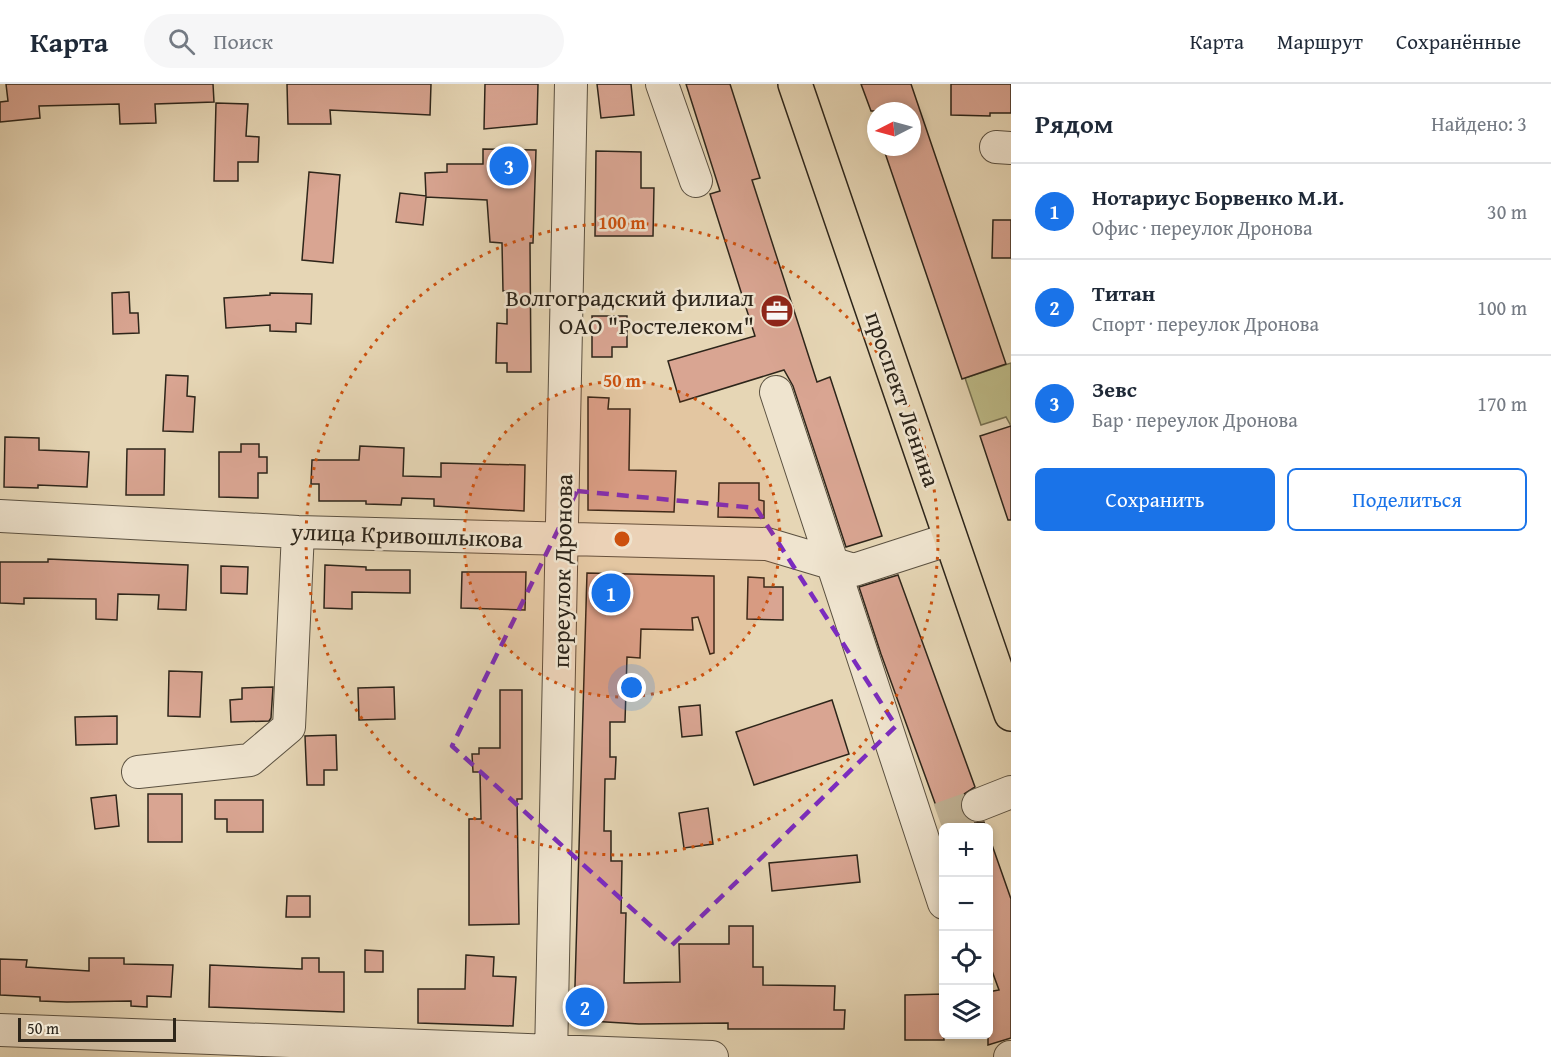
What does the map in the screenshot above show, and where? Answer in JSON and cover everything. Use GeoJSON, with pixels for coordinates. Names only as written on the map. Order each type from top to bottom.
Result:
{"type":"FeatureCollection","features":[{"type":"Feature","properties":{"kind":"main road","name":"проспект Ленина"},"geometry":{"type":"LineString","coordinates":[[795,84],[1011,714]]}},
{"type":"Feature","properties":{"kind":"street","name":"переулок Дронова"},"geometry":{"type":"LineString","coordinates":[[551,1055],[571,84]]}},
{"type":"Feature","properties":{"kind":"street"},"geometry":{"type":"LineString","coordinates":[[662,84],[696,182]]}},
{"type":"Feature","properties":{"kind":"street"},"geometry":{"type":"LineString","coordinates":[[776,392],[830,562],[927,819],[939,878]]}},
{"type":"Feature","properties":{"kind":"street","name":"улица Кривошлыкова"},"geometry":{"type":"LineString","coordinates":[[0,516],[298,532],[767,544],[854,570],[951,539]]}},
{"type":"Feature","properties":{"kind":"street"},"geometry":{"type":"LineString","coordinates":[[138,772],[250,760],[289,727],[298,532]]}},
{"type":"Feature","properties":{"kind":"street"},"geometry":{"type":"LineString","coordinates":[[978,805],[1011,792]]}},
{"type":"Feature","properties":{"kind":"street"},"geometry":{"type":"LineString","coordinates":[[0,1030],[551,1055],[712,1057]]}},
{"type":"Feature","properties":{"kind":"highlighted area"},"geometry":{"type":"Polygon","coordinates":[[[577,491],[756,508],[896,726],[672,945],[452,746],[577,491]]]}},
{"type":"Feature","properties":{"kind":"shaded area"},"geometry":{"type":"Polygon","coordinates":[[[1011,363],[1011,426],[1006,417],[981,425],[965,378],[1011,363]]]}},
{"type":"Feature","properties":{"kind":"building"},"geometry":{"type":"Polygon","coordinates":[[[6,84],[213,84],[214,102],[155,104],[156,123],[120,124],[119,104],[39,106],[40,118],[0,122],[0,102],[8,101],[6,84]]]}},
{"type":"Feature","properties":{"kind":"building"},"geometry":{"type":"Polygon","coordinates":[[[287,84],[431,84],[430,115],[330,110],[331,124],[288,124],[287,84]]]}},
{"type":"Feature","properties":{"kind":"building"},"geometry":{"type":"Polygon","coordinates":[[[485,84],[538,84],[537,124],[484,129],[485,84]]]}},
{"type":"Feature","properties":{"kind":"building"},"geometry":{"type":"Polygon","coordinates":[[[597,84],[631,84],[634,115],[601,118],[597,84]]]}},
{"type":"Feature","properties":{"kind":"building"},"geometry":{"type":"Polygon","coordinates":[[[686,84],[730,84],[760,178],[752,180],[817,382],[830,377],[882,536],[846,547],[793,386],[784,370],[680,402],[668,361],[755,336],[710,194],[720,191],[686,84]]]}},
{"type":"Feature","properties":{"kind":"building"},"geometry":{"type":"Polygon","coordinates":[[[861,84],[911,84],[917,102],[868,102],[861,84]]]}},
{"type":"Feature","properties":{"kind":"building"},"geometry":{"type":"Polygon","coordinates":[[[951,84],[1011,84],[1011,113],[990,113],[990,116],[951,115],[951,84]]]}},
{"type":"Feature","properties":{"kind":"building"},"geometry":{"type":"Polygon","coordinates":[[[216,103],[248,104],[246,136],[259,137],[258,162],[238,162],[238,181],[214,181],[216,103]]]}},
{"type":"Feature","properties":{"kind":"building"},"geometry":{"type":"Polygon","coordinates":[[[921,113],[1006,364],[962,379],[886,156],[921,156],[921,113]]]}},
{"type":"Feature","properties":{"kind":"building"},"geometry":{"type":"Polygon","coordinates":[[[483,149],[536,150],[533,243],[530,243],[531,372],[507,372],[507,363],[496,363],[497,323],[507,324],[507,291],[503,291],[502,243],[490,242],[487,200],[426,197],[423,225],[396,222],[400,193],[426,196],[425,173],[447,172],[447,164],[483,164],[483,149]]]}},
{"type":"Feature","properties":{"kind":"building"},"geometry":{"type":"Polygon","coordinates":[[[596,151],[641,152],[641,188],[654,188],[653,236],[595,236],[596,151]]]}},
{"type":"Feature","properties":{"kind":"building"},"geometry":{"type":"Polygon","coordinates":[[[309,172],[340,175],[333,263],[302,260],[309,172]]]}},
{"type":"Feature","properties":{"kind":"building"},"geometry":{"type":"Polygon","coordinates":[[[993,220],[1011,220],[1011,258],[992,258],[993,220]]]}},
{"type":"Feature","properties":{"kind":"building"},"geometry":{"type":"Polygon","coordinates":[[[129,292],[130,313],[138,313],[139,333],[113,334],[112,293],[129,292]]]}},
{"type":"Feature","properties":{"kind":"building"},"geometry":{"type":"Polygon","coordinates":[[[270,293],[312,294],[311,324],[296,323],[296,332],[270,331],[270,325],[226,328],[224,298],[270,295],[270,293]]]}},
{"type":"Feature","properties":{"kind":"building"},"geometry":{"type":"Polygon","coordinates":[[[592,316],[627,316],[627,347],[612,347],[612,357],[592,357],[592,316]]]}},
{"type":"Feature","properties":{"kind":"building"},"geometry":{"type":"Polygon","coordinates":[[[166,375],[188,376],[187,396],[195,397],[193,432],[163,431],[166,375]]]}},
{"type":"Feature","properties":{"kind":"building"},"geometry":{"type":"Polygon","coordinates":[[[588,397],[609,398],[608,409],[630,409],[629,470],[676,471],[674,512],[588,510],[588,397]]]}},
{"type":"Feature","properties":{"kind":"building"},"geometry":{"type":"Polygon","coordinates":[[[1011,426],[1011,520],[1008,520],[980,436],[1011,426]]]}},
{"type":"Feature","properties":{"kind":"building"},"geometry":{"type":"Polygon","coordinates":[[[5,437],[39,438],[39,450],[89,452],[87,487],[38,485],[38,488],[4,487],[5,437]]]}},
{"type":"Feature","properties":{"kind":"building"},"geometry":{"type":"Polygon","coordinates":[[[241,444],[259,444],[259,457],[267,457],[267,473],[258,473],[258,498],[219,497],[219,452],[241,452],[241,444]]]}},
{"type":"Feature","properties":{"kind":"building"},"geometry":{"type":"Polygon","coordinates":[[[360,446],[404,448],[403,476],[441,477],[441,463],[525,465],[524,511],[434,506],[434,499],[402,498],[401,505],[366,504],[366,501],[319,501],[319,484],[311,484],[312,460],[359,460],[360,446]]]}},
{"type":"Feature","properties":{"kind":"building"},"geometry":{"type":"Polygon","coordinates":[[[127,449],[165,449],[164,495],[126,495],[127,449]]]}},
{"type":"Feature","properties":{"kind":"building"},"geometry":{"type":"Polygon","coordinates":[[[719,483],[759,483],[759,500],[764,501],[764,518],[718,517],[719,483]]]}},
{"type":"Feature","properties":{"kind":"building"},"geometry":{"type":"Polygon","coordinates":[[[48,559],[188,565],[186,610],[158,609],[159,595],[118,594],[117,620],[96,619],[96,599],[24,598],[24,604],[0,603],[0,562],[48,562],[48,559]]]}},
{"type":"Feature","properties":{"kind":"building"},"geometry":{"type":"Polygon","coordinates":[[[325,565],[366,567],[366,570],[410,570],[410,593],[352,592],[352,609],[324,608],[325,565]]]}},
{"type":"Feature","properties":{"kind":"building"},"geometry":{"type":"Polygon","coordinates":[[[221,566],[248,567],[247,594],[221,593],[221,566]]]}},
{"type":"Feature","properties":{"kind":"building"},"geometry":{"type":"Polygon","coordinates":[[[462,572],[526,572],[525,610],[461,608],[462,572]]]}},
{"type":"Feature","properties":{"kind":"building"},"geometry":{"type":"Polygon","coordinates":[[[587,573],[714,576],[714,653],[710,654],[698,617],[692,618],[693,630],[641,629],[640,658],[627,657],[625,722],[610,722],[610,757],[616,757],[615,779],[605,779],[604,831],[611,831],[611,861],[622,861],[621,913],[626,913],[624,983],[680,982],[679,944],[729,944],[729,926],[753,926],[753,967],[763,967],[763,985],[835,986],[834,1010],[845,1010],[844,1029],[728,1029],[728,1023],[639,1024],[574,1020],[587,573]]]}},
{"type":"Feature","properties":{"kind":"building"},"geometry":{"type":"Polygon","coordinates":[[[898,575],[975,787],[964,794],[960,803],[961,811],[967,819],[975,823],[942,823],[859,587],[898,575]]]}},
{"type":"Feature","properties":{"kind":"building"},"geometry":{"type":"Polygon","coordinates":[[[748,577],[764,578],[764,587],[783,587],[783,620],[747,619],[748,577]]]}},
{"type":"Feature","properties":{"kind":"building"},"geometry":{"type":"Polygon","coordinates":[[[169,671],[202,672],[200,717],[168,716],[169,671]]]}},
{"type":"Feature","properties":{"kind":"building"},"geometry":{"type":"Polygon","coordinates":[[[273,687],[269,721],[231,722],[230,700],[242,699],[242,688],[273,687]]]}},
{"type":"Feature","properties":{"kind":"building"},"geometry":{"type":"Polygon","coordinates":[[[394,687],[395,719],[359,720],[358,688],[394,687]]]}},
{"type":"Feature","properties":{"kind":"building"},"geometry":{"type":"Polygon","coordinates":[[[500,690],[522,690],[522,799],[517,799],[519,924],[469,925],[469,819],[481,819],[480,772],[473,772],[472,754],[479,754],[479,748],[500,748],[500,690]]]}},
{"type":"Feature","properties":{"kind":"building"},"geometry":{"type":"Polygon","coordinates":[[[832,700],[849,754],[754,785],[736,732],[832,700]]]}},
{"type":"Feature","properties":{"kind":"building"},"geometry":{"type":"Polygon","coordinates":[[[700,705],[702,735],[682,737],[679,707],[700,705]]]}},
{"type":"Feature","properties":{"kind":"building"},"geometry":{"type":"Polygon","coordinates":[[[117,716],[117,744],[76,745],[75,717],[117,716]]]}},
{"type":"Feature","properties":{"kind":"building"},"geometry":{"type":"Polygon","coordinates":[[[336,735],[337,770],[324,770],[324,785],[307,785],[305,736],[336,735]]]}},
{"type":"Feature","properties":{"kind":"building"},"geometry":{"type":"Polygon","coordinates":[[[148,794],[182,794],[182,842],[148,842],[148,794]]]}},
{"type":"Feature","properties":{"kind":"building"},"geometry":{"type":"Polygon","coordinates":[[[116,795],[119,826],[95,829],[91,798],[116,795]]]}},
{"type":"Feature","properties":{"kind":"building"},"geometry":{"type":"Polygon","coordinates":[[[215,800],[263,800],[263,832],[227,832],[227,819],[215,819],[215,800]]]}},
{"type":"Feature","properties":{"kind":"building"},"geometry":{"type":"Polygon","coordinates":[[[708,808],[713,844],[684,848],[679,813],[708,808]]]}},
{"type":"Feature","properties":{"kind":"building"},"geometry":{"type":"Polygon","coordinates":[[[993,848],[1011,899],[1011,1038],[988,1045],[988,1039],[993,1039],[993,991],[999,990],[993,974],[993,848]]]}},
{"type":"Feature","properties":{"kind":"building"},"geometry":{"type":"Polygon","coordinates":[[[857,855],[860,882],[772,891],[769,863],[857,855]]]}},
{"type":"Feature","properties":{"kind":"building"},"geometry":{"type":"Polygon","coordinates":[[[287,896],[310,896],[310,917],[286,917],[287,896]]]}},
{"type":"Feature","properties":{"kind":"building"},"geometry":{"type":"Polygon","coordinates":[[[365,950],[383,951],[383,972],[365,972],[365,950]]]}},
{"type":"Feature","properties":{"kind":"building"},"geometry":{"type":"Polygon","coordinates":[[[466,955],[494,957],[493,976],[516,977],[513,1026],[418,1023],[418,989],[465,989],[466,955]]]}},
{"type":"Feature","properties":{"kind":"building"},"geometry":{"type":"Polygon","coordinates":[[[89,958],[124,958],[124,964],[173,965],[171,997],[147,996],[147,1007],[131,1006],[131,1001],[40,1001],[40,997],[0,995],[0,959],[27,960],[26,967],[89,971],[89,958]]]}},
{"type":"Feature","properties":{"kind":"building"},"geometry":{"type":"Polygon","coordinates":[[[302,958],[319,958],[319,972],[344,972],[344,1012],[209,1007],[210,965],[302,969],[302,958]]]}},
{"type":"Feature","properties":{"kind":"building"},"geometry":{"type":"Polygon","coordinates":[[[939,994],[939,1039],[944,1040],[905,1040],[905,995],[939,994]]]}},
{"type":"Feature","properties":{"kind":"tunnel"},"geometry":{"type":"LineString","coordinates":[[939,819],[978,805]]}},
{"type":"Feature","properties":{"kind":"place","name":"Зевс"},"geometry":{"type":"Point","coordinates":[509,166]}},
{"type":"Feature","properties":{"kind":"place","name":"Волгоградский филиал ОАО \"Ростелеком\""},"geometry":{"type":"Point","coordinates":[777,311]}},
{"type":"Feature","properties":{"kind":"place","name":"Нотариус Борвенко М.И."},"geometry":{"type":"Point","coordinates":[611,593]}},
{"type":"Feature","properties":{"kind":"place","name":"Титан"},"geometry":{"type":"Point","coordinates":[585,1007]}}]}
